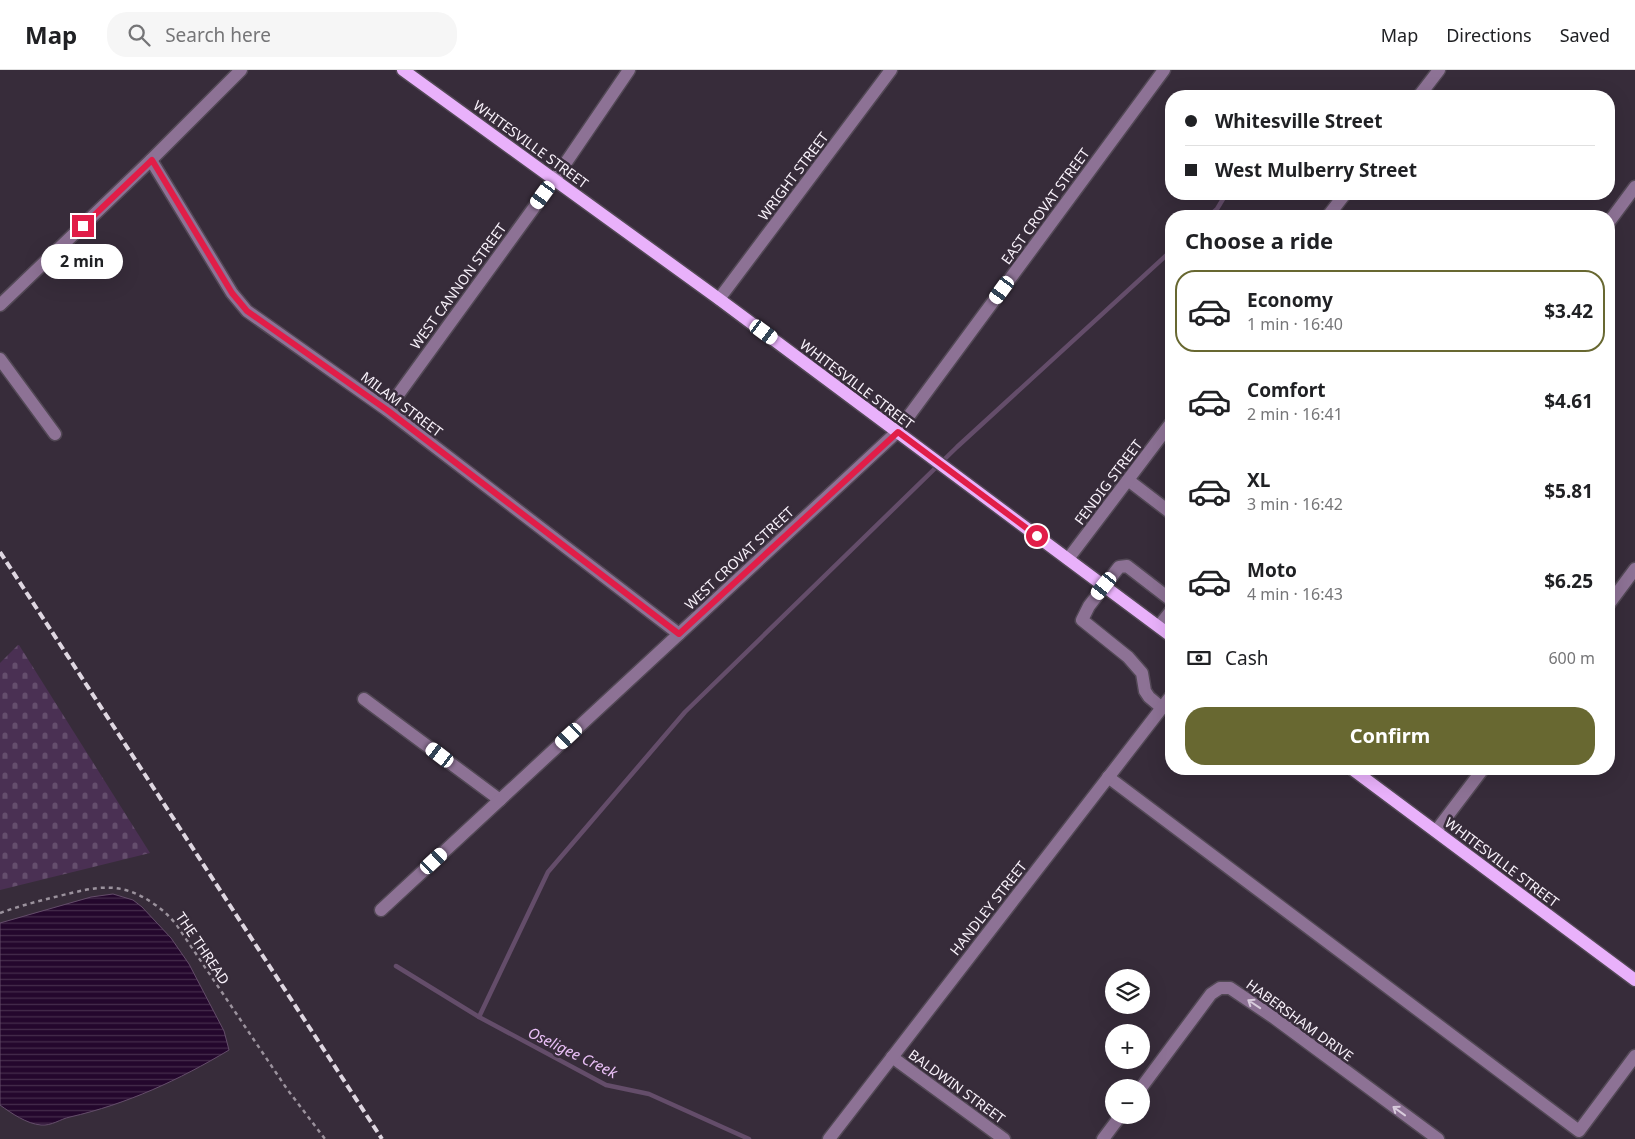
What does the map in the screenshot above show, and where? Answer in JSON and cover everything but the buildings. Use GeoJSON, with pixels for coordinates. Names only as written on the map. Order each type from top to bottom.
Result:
{"type":"FeatureCollection","features":[{"type":"Feature","properties":{"kind":"main road","name":"WHITESVILLE STREET"},"geometry":{"type":"LineString","coordinates":[[403,70],[719,299],[1165,631]]}},
{"type":"Feature","properties":{"kind":"main road","name":"WHITESVILLE STREET"},"geometry":{"type":"LineString","coordinates":[[1360,775],[1635,980]]}},
{"type":"Feature","properties":{"kind":"street"},"geometry":{"type":"LineString","coordinates":[[0,305],[152,160],[241,70]]}},
{"type":"Feature","properties":{"kind":"street","name":"WEST CANNON STREET"},"geometry":{"type":"LineString","coordinates":[[387,410],[554,180],[629,70]]}},
{"type":"Feature","properties":{"kind":"street","name":"WRIGHT STREET"},"geometry":{"type":"LineString","coordinates":[[719,299],[891,70]]}},
{"type":"Feature","properties":{"kind":"street","name":"EAST CROVAT STREET"},"geometry":{"type":"LineString","coordinates":[[898,432],[1164,70]]}},
{"type":"Feature","properties":{"kind":"street"},"geometry":{"type":"LineString","coordinates":[[1424,90],[1439,70]]}},
{"type":"Feature","properties":{"kind":"street","name":"MILAM STREET"},"geometry":{"type":"LineString","coordinates":[[152,160],[232,293],[247,311],[387,410],[679,634]]}},
{"type":"Feature","properties":{"kind":"street"},"geometry":{"type":"LineString","coordinates":[[1615,214],[1635,187]]}},
{"type":"Feature","properties":{"kind":"street"},"geometry":{"type":"LineString","coordinates":[[1333,210],[1340,200]]}},
{"type":"Feature","properties":{"kind":"street"},"geometry":{"type":"LineString","coordinates":[[0,360],[55,434]]}},
{"type":"Feature","properties":{"kind":"street","name":"FENDIG STREET"},"geometry":{"type":"LineString","coordinates":[[1068,559],[1165,431]]}},
{"type":"Feature","properties":{"kind":"street","name":"WEST CROVAT STREET"},"geometry":{"type":"LineString","coordinates":[[381,910],[898,432]]}},
{"type":"Feature","properties":{"kind":"street"},"geometry":{"type":"LineString","coordinates":[[1128,480],[1165,508]]}},
{"type":"Feature","properties":{"kind":"street"},"geometry":{"type":"LineString","coordinates":[[1162,708],[1145,691],[1142,672],[1128,657],[1082,620],[1088,606],[1119,567],[1126,566],[1165,595]]}},
{"type":"Feature","properties":{"kind":"street"},"geometry":{"type":"LineString","coordinates":[[1615,596],[1635,569]]}},
{"type":"Feature","properties":{"kind":"street"},"geometry":{"type":"LineString","coordinates":[[1159,626],[1165,618]]}},
{"type":"Feature","properties":{"kind":"street"},"geometry":{"type":"LineString","coordinates":[[364,698],[500,800]]}},
{"type":"Feature","properties":{"kind":"street","name":"HANDLEY STREET"},"geometry":{"type":"LineString","coordinates":[[829,1139],[1165,704]]}},
{"type":"Feature","properties":{"kind":"street"},"geometry":{"type":"LineString","coordinates":[[1436,831],[1479,775]]}},
{"type":"Feature","properties":{"kind":"street"},"geometry":{"type":"LineString","coordinates":[[1108,777],[1579,1131],[1635,1056]]}},
{"type":"Feature","properties":{"kind":"street","name":"HABERSHAM DRIVE"},"geometry":{"type":"LineString","coordinates":[[1148,1079],[1211,994],[1220,988],[1230,988],[1273,1017],[1438,1139]]}},
{"type":"Feature","properties":{"kind":"street","name":"BALDWIN STREET"},"geometry":{"type":"LineString","coordinates":[[892,1057],[1004,1139]]}},
{"type":"Feature","properties":{"kind":"street"},"geometry":{"type":"LineString","coordinates":[[1103,1139],[1114,1124]]}},
{"type":"Feature","properties":{"kind":"path","name":"THE THREAD"},"geometry":{"type":"LineString","coordinates":[[0,914],[20,906],[97,888],[126,889],[146,898],[168,914],[176,924],[287,1089],[325,1139]]}},
{"type":"Feature","properties":{"kind":"green space"},"geometry":{"type":"Polygon","coordinates":[[[18,645],[150,853],[0,890],[0,663],[18,645]]]}},
{"type":"Feature","properties":{"kind":"shaded area"},"geometry":{"type":"Polygon","coordinates":[[[113,894],[133,900],[171,938],[189,964],[224,1031],[229,1050],[172,1081],[132,1098],[49,1124],[30,1123],[0,1105],[0,923],[91,897],[113,894]]]}},
{"type":"Feature","properties":{"kind":"waterway"},"geometry":{"type":"LineString","coordinates":[[1216,210],[1222,200]]}},
{"type":"Feature","properties":{"kind":"waterway"},"geometry":{"type":"LineString","coordinates":[[479,1017],[548,872],[685,712],[957,447],[1165,256]]}},
{"type":"Feature","properties":{"kind":"waterway","name":"Oseligee Creek"},"geometry":{"type":"LineString","coordinates":[[396,966],[479,1017],[606,1085],[649,1094],[749,1139]]}},
{"type":"Feature","properties":{"kind":"railway"},"geometry":{"type":"LineString","coordinates":[[0,552],[382,1139]]}},
{"type":"Feature","properties":{"kind":"route"},"geometry":{"type":"LineString","coordinates":[[83,226],[152,160],[232,293],[247,311],[387,410],[679,634],[898,432],[1037,536]]}}]}
